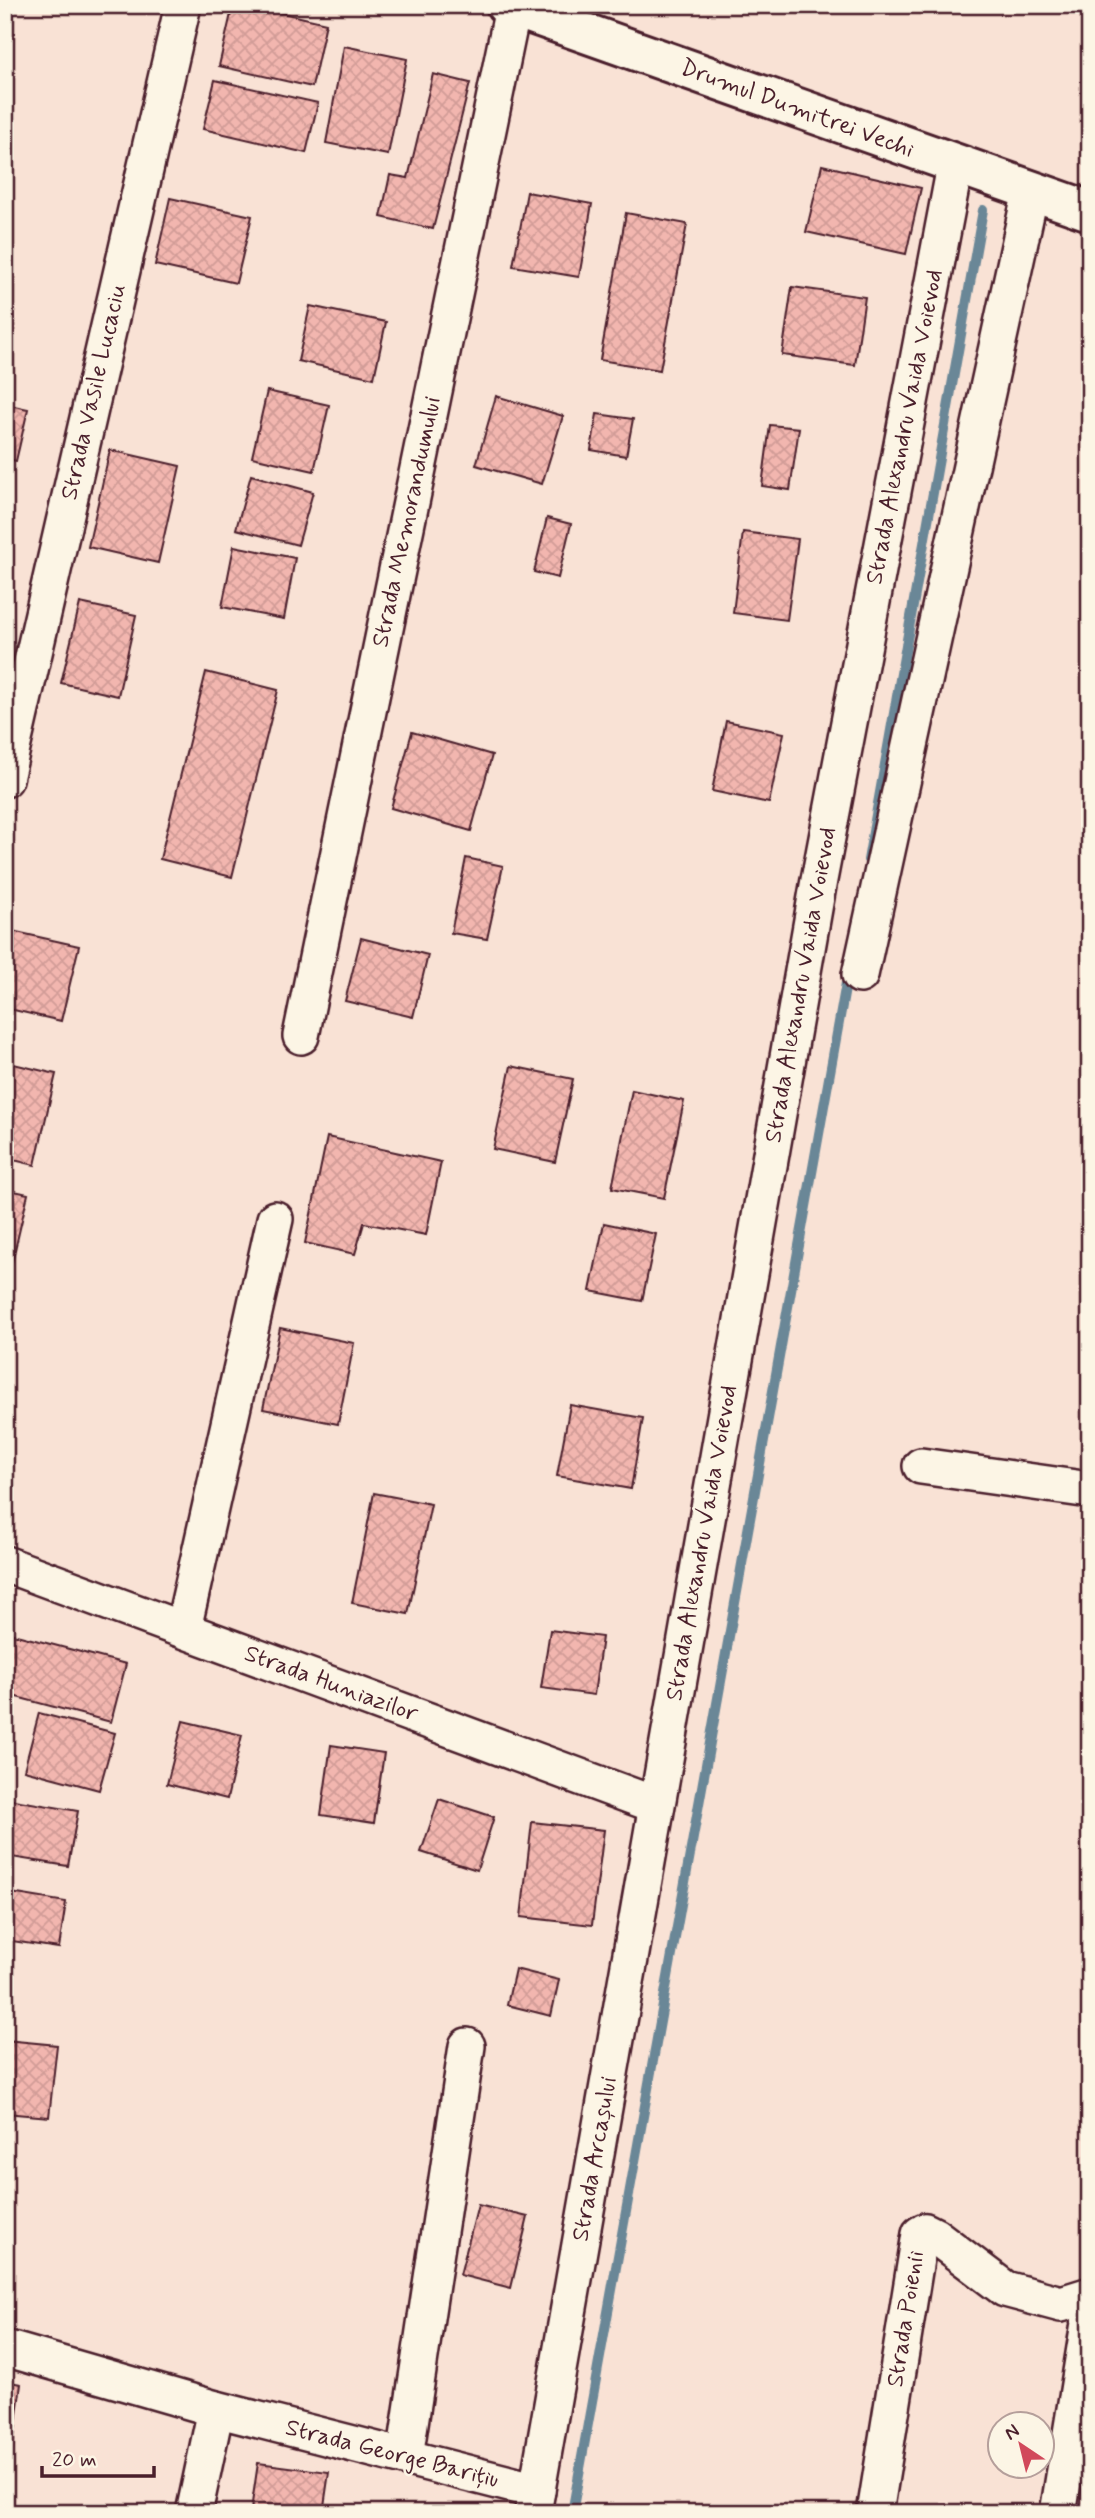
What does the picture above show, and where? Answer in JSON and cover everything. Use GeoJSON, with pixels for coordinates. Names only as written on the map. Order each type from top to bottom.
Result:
{"type":"FeatureCollection","features":[{"type":"Feature","properties":{"kind":"street","name":"Strada Vasile Lucaciu"},"geometry":{"type":"LineString","coordinates":[[5,779],[183,5]]}},
{"type":"Feature","properties":{"kind":"street","name":"Drumul Dumitrei Vechi"},"geometry":{"type":"LineString","coordinates":[[509,7],[955,166],[1090,211]]}},
{"type":"Feature","properties":{"kind":"street","name":"Strada Memorandumului"},"geometry":{"type":"LineString","coordinates":[[301,1036],[509,7]]}},
{"type":"Feature","properties":{"kind":"street","name":"Strada Alexandru Vaida Voievod"},"geometry":{"type":"LineString","coordinates":[[656,1805],[819,880],[955,166]]}},
{"type":"Feature","properties":{"kind":"street"},"geometry":{"type":"LineString","coordinates":[[860,975],[1031,191]]}},
{"type":"Feature","properties":{"kind":"street"},"geometry":{"type":"LineString","coordinates":[[183,1629],[275,1219]]}},
{"type":"Feature","properties":{"kind":"street"},"geometry":{"type":"LineString","coordinates":[[921,1466],[1090,1490]]}},
{"type":"Feature","properties":{"kind":"street","name":"Strada Huniazilor"},"geometry":{"type":"LineString","coordinates":[[5,1564],[656,1805]]}},
{"type":"Feature","properties":{"kind":"street","name":"Strada Arcașului"},"geometry":{"type":"LineString","coordinates":[[535,2502],[656,1805]]}},
{"type":"Feature","properties":{"kind":"street"},"geometry":{"type":"LineString","coordinates":[[405,2458],[467,2046]]}},
{"type":"Feature","properties":{"kind":"street","name":"Strada Poienii"},"geometry":{"type":"LineString","coordinates":[[875,2513],[920,2234],[925,2231],[934,2236],[1005,2290],[1061,2304],[1090,2295]]}},
{"type":"Feature","properties":{"kind":"street"},"geometry":{"type":"LineString","coordinates":[[1058,2513],[1090,2317]]}},
{"type":"Feature","properties":{"kind":"street","name":"Strada George Barițiu"},"geometry":{"type":"LineString","coordinates":[[5,2348],[216,2409],[405,2458],[535,2502]]}},
{"type":"Feature","properties":{"kind":"street"},"geometry":{"type":"LineString","coordinates":[[194,2513],[216,2409]]}},
{"type":"Feature","properties":{"kind":"building"},"geometry":{"type":"Polygon","coordinates":[[[233,5],[248,5],[326,23],[312,87],[219,66],[233,5]]]}},
{"type":"Feature","properties":{"kind":"building"},"geometry":{"type":"Polygon","coordinates":[[[344,46],[407,59],[388,155],[326,143],[344,46]]]}},
{"type":"Feature","properties":{"kind":"building"},"geometry":{"type":"Polygon","coordinates":[[[433,74],[470,83],[433,229],[381,217],[390,175],[408,178],[433,74]]]}},
{"type":"Feature","properties":{"kind":"building"},"geometry":{"type":"Polygon","coordinates":[[[215,80],[318,103],[306,153],[203,129],[215,80]]]}},
{"type":"Feature","properties":{"kind":"building"},"geometry":{"type":"Polygon","coordinates":[[[822,165],[921,188],[906,254],[806,232],[822,165]]]}},
{"type":"Feature","properties":{"kind":"building"},"geometry":{"type":"Polygon","coordinates":[[[527,192],[592,204],[579,277],[513,266],[527,192]]]}},
{"type":"Feature","properties":{"kind":"building"},"geometry":{"type":"Polygon","coordinates":[[[170,198],[252,216],[236,283],[155,265],[170,198]]]}},
{"type":"Feature","properties":{"kind":"building"},"geometry":{"type":"Polygon","coordinates":[[[626,213],[687,224],[660,370],[600,360],[626,213]]]}},
{"type":"Feature","properties":{"kind":"building"},"geometry":{"type":"Polygon","coordinates":[[[792,287],[865,297],[855,365],[782,355],[792,287]]]}},
{"type":"Feature","properties":{"kind":"building"},"geometry":{"type":"Polygon","coordinates":[[[310,306],[386,322],[374,378],[298,361],[310,306]]]}},
{"type":"Feature","properties":{"kind":"building"},"geometry":{"type":"Polygon","coordinates":[[[267,391],[329,405],[314,471],[252,457],[267,391]]]}},
{"type":"Feature","properties":{"kind":"building"},"geometry":{"type":"Polygon","coordinates":[[[496,396],[563,416],[542,484],[476,465],[496,396]]]}},
{"type":"Feature","properties":{"kind":"building"},"geometry":{"type":"Polygon","coordinates":[[[5,404],[28,409],[16,461],[5,458],[5,404]]]}},
{"type":"Feature","properties":{"kind":"building"},"geometry":{"type":"Polygon","coordinates":[[[597,414],[633,419],[626,456],[591,450],[597,414]]]}},
{"type":"Feature","properties":{"kind":"building"},"geometry":{"type":"Polygon","coordinates":[[[770,425],[799,428],[790,490],[762,486],[770,425]]]}},
{"type":"Feature","properties":{"kind":"building"},"geometry":{"type":"Polygon","coordinates":[[[110,450],[180,466],[158,563],[88,547],[110,450]]]}},
{"type":"Feature","properties":{"kind":"building"},"geometry":{"type":"Polygon","coordinates":[[[251,475],[313,492],[298,545],[236,529],[251,475]]]}},
{"type":"Feature","properties":{"kind":"building"},"geometry":{"type":"Polygon","coordinates":[[[547,518],[571,524],[558,578],[534,572],[547,518]]]}},
{"type":"Feature","properties":{"kind":"building"},"geometry":{"type":"Polygon","coordinates":[[[743,532],[798,539],[787,620],[733,613],[743,532]]]}},
{"type":"Feature","properties":{"kind":"building"},"geometry":{"type":"Polygon","coordinates":[[[234,546],[295,558],[284,619],[222,607],[234,546]]]}},
{"type":"Feature","properties":{"kind":"building"},"geometry":{"type":"Polygon","coordinates":[[[80,603],[136,615],[118,696],[61,683],[80,603]]]}},
{"type":"Feature","properties":{"kind":"building"},"geometry":{"type":"Polygon","coordinates":[[[206,672],[278,690],[232,877],[160,859],[206,672]]]}},
{"type":"Feature","properties":{"kind":"building"},"geometry":{"type":"Polygon","coordinates":[[[726,721],[784,733],[769,803],[712,791],[726,721]]]}},
{"type":"Feature","properties":{"kind":"building"},"geometry":{"type":"Polygon","coordinates":[[[412,732],[492,755],[471,831],[391,808],[412,732]]]}},
{"type":"Feature","properties":{"kind":"building"},"geometry":{"type":"Polygon","coordinates":[[[466,858],[503,866],[487,939],[451,933],[466,858]]]}},
{"type":"Feature","properties":{"kind":"building"},"geometry":{"type":"Polygon","coordinates":[[[12,931],[79,946],[61,1021],[5,1008],[5,959],[12,931]]]}},
{"type":"Feature","properties":{"kind":"building"},"geometry":{"type":"Polygon","coordinates":[[[361,938],[428,955],[413,1017],[345,1001],[361,938]]]}},
{"type":"Feature","properties":{"kind":"building"},"geometry":{"type":"Polygon","coordinates":[[[5,1062],[56,1074],[35,1165],[5,1158],[5,1062]]]}},
{"type":"Feature","properties":{"kind":"building"},"geometry":{"type":"Polygon","coordinates":[[[511,1066],[573,1079],[555,1162],[493,1149],[511,1066]]]}},
{"type":"Feature","properties":{"kind":"building"},"geometry":{"type":"Polygon","coordinates":[[[632,1090],[684,1101],[664,1198],[612,1188],[632,1090]]]}},
{"type":"Feature","properties":{"kind":"building"},"geometry":{"type":"Polygon","coordinates":[[[327,1137],[441,1162],[426,1235],[364,1223],[355,1254],[305,1243],[327,1137]]]}},
{"type":"Feature","properties":{"kind":"building"},"geometry":{"type":"Polygon","coordinates":[[[5,1189],[28,1194],[11,1267],[5,1265],[5,1189]]]}},
{"type":"Feature","properties":{"kind":"building"},"geometry":{"type":"Polygon","coordinates":[[[604,1223],[656,1234],[642,1301],[590,1291],[604,1223]]]}},
{"type":"Feature","properties":{"kind":"building"},"geometry":{"type":"Polygon","coordinates":[[[280,1328],[354,1343],[338,1424],[263,1409],[280,1328]]]}},
{"type":"Feature","properties":{"kind":"building"},"geometry":{"type":"Polygon","coordinates":[[[570,1405],[643,1418],[631,1489],[557,1476],[570,1405]]]}},
{"type":"Feature","properties":{"kind":"building"},"geometry":{"type":"Polygon","coordinates":[[[374,1493],[431,1504],[408,1614],[352,1603],[374,1493]]]}},
{"type":"Feature","properties":{"kind":"building"},"geometry":{"type":"Polygon","coordinates":[[[550,1630],[602,1637],[594,1695],[541,1688],[550,1630]]]}},
{"type":"Feature","properties":{"kind":"building"},"geometry":{"type":"Polygon","coordinates":[[[5,1632],[126,1664],[111,1722],[5,1694],[5,1632]]]}},
{"type":"Feature","properties":{"kind":"building"},"geometry":{"type":"Polygon","coordinates":[[[39,1713],[115,1733],[99,1790],[24,1770],[39,1713]]]}},
{"type":"Feature","properties":{"kind":"building"},"geometry":{"type":"Polygon","coordinates":[[[183,1721],[242,1735],[227,1799],[167,1784],[183,1721]]]}},
{"type":"Feature","properties":{"kind":"building"},"geometry":{"type":"Polygon","coordinates":[[[331,1745],[384,1753],[374,1823],[321,1815],[331,1745]]]}},
{"type":"Feature","properties":{"kind":"building"},"geometry":{"type":"Polygon","coordinates":[[[8,1799],[78,1811],[68,1866],[5,1856],[8,1799]]]}},
{"type":"Feature","properties":{"kind":"building"},"geometry":{"type":"Polygon","coordinates":[[[439,1799],[494,1817],[477,1870],[421,1852],[439,1799]]]}},
{"type":"Feature","properties":{"kind":"building"},"geometry":{"type":"Polygon","coordinates":[[[532,1822],[604,1830],[592,1925],[521,1917],[532,1822]]]}},
{"type":"Feature","properties":{"kind":"building"},"geometry":{"type":"Polygon","coordinates":[[[5,1892],[66,1902],[59,1948],[5,1940],[5,1892]]]}},
{"type":"Feature","properties":{"kind":"building"},"geometry":{"type":"Polygon","coordinates":[[[515,1969],[559,1980],[551,2016],[507,2005],[515,1969]]]}},
{"type":"Feature","properties":{"kind":"building"},"geometry":{"type":"Polygon","coordinates":[[[5,2040],[57,2045],[49,2117],[5,2113],[5,2040]]]}},
{"type":"Feature","properties":{"kind":"building"},"geometry":{"type":"Polygon","coordinates":[[[478,2205],[528,2217],[511,2288],[460,2275],[478,2205]]]}},
{"type":"Feature","properties":{"kind":"building"},"geometry":{"type":"Polygon","coordinates":[[[5,2381],[21,2384],[9,2475],[5,2474],[5,2381]]]}},
{"type":"Feature","properties":{"kind":"building"},"geometry":{"type":"Polygon","coordinates":[[[258,2463],[329,2472],[323,2513],[251,2510],[258,2463]]]}},
{"type":"Feature","properties":{"kind":"building"},"geometry":{"type":"Polygon","coordinates":[[[366,2508],[386,2513],[365,2513],[366,2508]]]}},
{"type":"Feature","properties":{"kind":"waterway"},"geometry":{"type":"LineString","coordinates":[[868,860],[983,210]]}},
{"type":"Feature","properties":{"kind":"waterway"},"geometry":{"type":"LineString","coordinates":[[572,2513],[848,972]]}}]}
